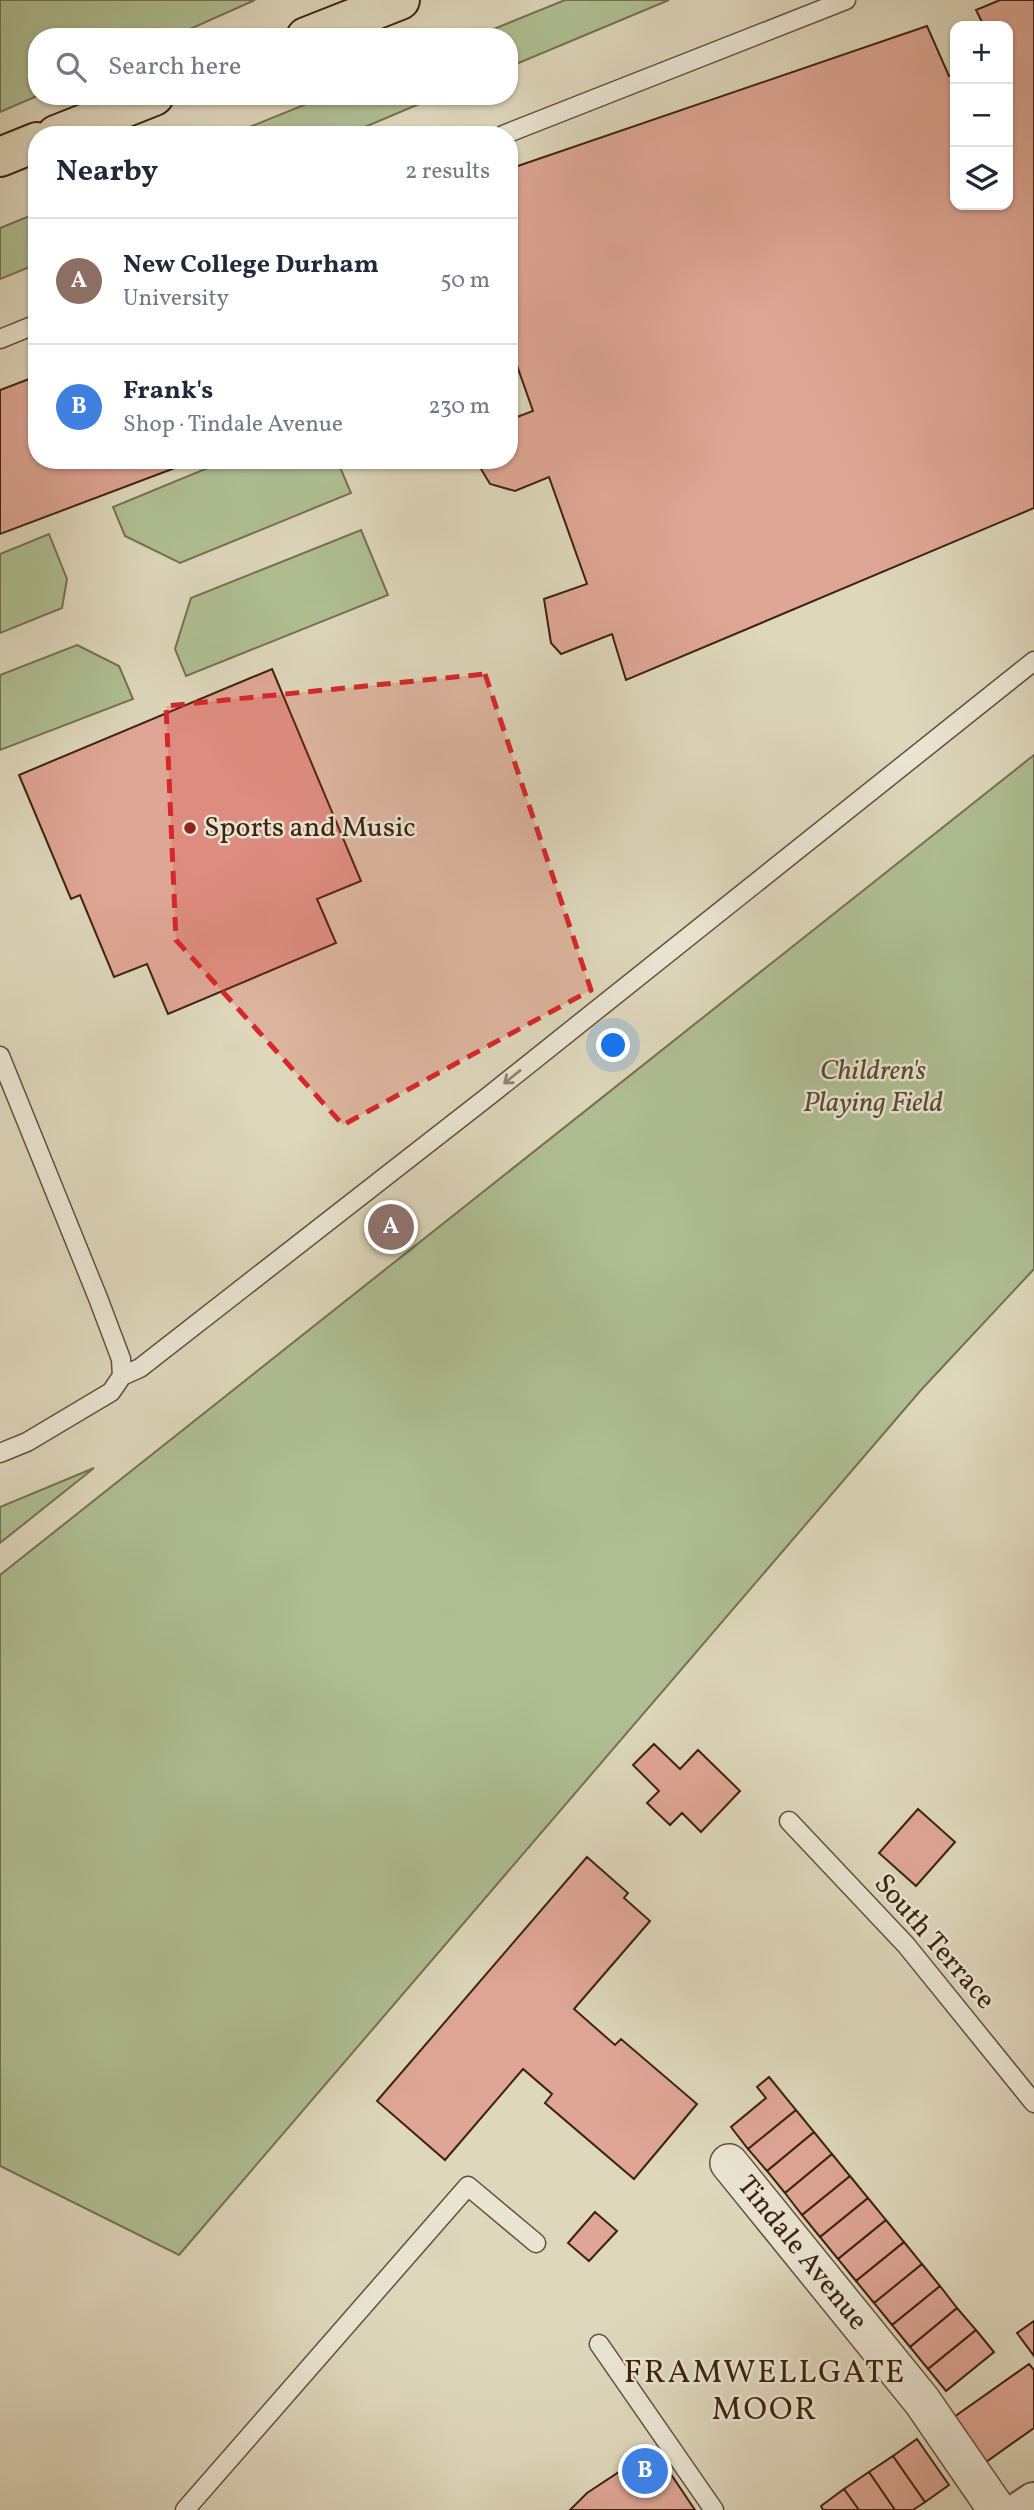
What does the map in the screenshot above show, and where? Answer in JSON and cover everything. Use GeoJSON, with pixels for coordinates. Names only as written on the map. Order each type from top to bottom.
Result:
{"type":"FeatureCollection","features":[{"type":"Feature","properties":{"kind":"highway"},"geometry":{"type":"LineString","coordinates":[[329,28],[400,0]]}},
{"type":"Feature","properties":{"kind":"highway"},"geometry":{"type":"LineString","coordinates":[[79,126],[131,105]]}},
{"type":"Feature","properties":{"kind":"highway"},"geometry":{"type":"LineString","coordinates":[[0,157],[28,146]]}},
{"type":"Feature","properties":{"kind":"street","name":"Tindale Avenue"},"geometry":{"type":"LineString","coordinates":[[729,2163],[922,2400],[997,2510]]}},
{"type":"Feature","properties":{"kind":"street"},"geometry":{"type":"LineString","coordinates":[[1022,2510],[1034,2502]]}},
{"type":"Feature","properties":{"kind":"lane"},"geometry":{"type":"LineString","coordinates":[[518,129],[846,0]]}},
{"type":"Feature","properties":{"kind":"lane"},"geometry":{"type":"LineString","coordinates":[[0,339],[28,328]]}},
{"type":"Feature","properties":{"kind":"lane"},"geometry":{"type":"LineString","coordinates":[[0,1452],[27,1442],[111,1392],[122,1376],[140,1368],[490,1095],[1034,661]]}},
{"type":"Feature","properties":{"kind":"lane"},"geometry":{"type":"LineString","coordinates":[[0,1056],[98,1298],[121,1359],[122,1376]]}},
{"type":"Feature","properties":{"kind":"lane","name":"South Terrace"},"geometry":{"type":"LineString","coordinates":[[789,1821],[906,1945],[1034,2104]]}},
{"type":"Feature","properties":{"kind":"lane"},"geometry":{"type":"LineString","coordinates":[[186,2510],[468,2186],[536,2243]]}},
{"type":"Feature","properties":{"kind":"lane"},"geometry":{"type":"LineString","coordinates":[[599,2344],[714,2510]]}},
{"type":"Feature","properties":{"kind":"highlighted area"},"geometry":{"type":"Polygon","coordinates":[[[485,674],[591,990],[343,1125],[176,940],[166,706],[485,674]]]}},
{"type":"Feature","properties":{"kind":"green space"},"geometry":{"type":"Polygon","coordinates":[[[0,0],[255,0],[192,28],[28,28],[28,100],[0,112],[0,0]]]}},
{"type":"Feature","properties":{"kind":"green space"},"geometry":{"type":"Polygon","coordinates":[[[565,0],[669,0],[518,63],[518,28],[496,28],[565,0]]]}},
{"type":"Feature","properties":{"kind":"green space"},"geometry":{"type":"Polygon","coordinates":[[[304,105],[417,105],[367,126],[252,126],[304,105]]]}},
{"type":"Feature","properties":{"kind":"green space"},"geometry":{"type":"Polygon","coordinates":[[[28,217],[28,268],[0,279],[0,228],[28,217]]]}},
{"type":"Feature","properties":{"kind":"green space"},"geometry":{"type":"Polygon","coordinates":[[[205,469],[341,469],[351,493],[180,563],[125,536],[113,507],[205,469]]]}},
{"type":"Feature","properties":{"kind":"green space"},"geometry":{"type":"Polygon","coordinates":[[[361,530],[388,595],[186,676],[175,649],[191,598],[361,530]]]}},
{"type":"Feature","properties":{"kind":"green space"},"geometry":{"type":"Polygon","coordinates":[[[49,534],[67,579],[62,608],[0,633],[0,554],[49,534]]]}},
{"type":"Feature","properties":{"kind":"green space"},"geometry":{"type":"Polygon","coordinates":[[[77,645],[119,666],[133,699],[0,750],[0,675],[77,645]]]}},
{"type":"Feature","properties":{"kind":"green space","name":"Children's Playing Field"},"geometry":{"type":"Polygon","coordinates":[[[1034,755],[1034,1269],[921,1390],[179,2255],[0,2166],[0,1575],[1034,755]]]}},
{"type":"Feature","properties":{"kind":"green space"},"geometry":{"type":"Polygon","coordinates":[[[94,1468],[0,1543],[0,1507],[94,1468]]]}},
{"type":"Feature","properties":{"kind":"building"},"geometry":{"type":"Polygon","coordinates":[[[1000,0],[1034,0],[1034,508],[626,680],[612,634],[561,654],[551,643],[544,599],[587,584],[549,477],[515,491],[490,484],[481,469],[518,469],[518,417],[533,411],[518,368],[518,166],[927,26],[950,76],[950,210],[1013,210],[1013,21],[982,21],[976,10],[1000,0]]]}},
{"type":"Feature","properties":{"kind":"building"},"geometry":{"type":"Polygon","coordinates":[[[28,379],[28,469],[172,469],[0,534],[0,390],[28,379]]]}},
{"type":"Feature","properties":{"kind":"building","name":"Sports and Music"},"geometry":{"type":"Polygon","coordinates":[[[272,669],[361,881],[317,899],[336,943],[168,1014],[147,964],[114,977],[80,895],[71,899],[19,775],[272,669]]]}},
{"type":"Feature","properties":{"kind":"building"},"geometry":{"type":"Polygon","coordinates":[[[654,1744],[680,1769],[698,1750],[740,1791],[701,1832],[682,1813],[670,1825],[647,1803],[659,1791],[633,1765],[654,1744]]]}},
{"type":"Feature","properties":{"kind":"building"},"geometry":{"type":"Polygon","coordinates":[[[918,1809],[955,1842],[916,1886],[879,1853],[918,1809]]]}},
{"type":"Feature","properties":{"kind":"building"},"geometry":{"type":"Polygon","coordinates":[[[587,1857],[628,1893],[624,1898],[650,1921],[574,2009],[615,2045],[621,2039],[697,2104],[634,2179],[545,2103],[552,2094],[523,2069],[445,2160],[377,2101],[587,1857]]]}},
{"type":"Feature","properties":{"kind":"building"},"geometry":{"type":"Polygon","coordinates":[[[769,2077],[796,2110],[748,2149],[731,2127],[766,2098],[757,2087],[769,2077]]]}},
{"type":"Feature","properties":{"kind":"building"},"geometry":{"type":"Polygon","coordinates":[[[796,2110],[814,2132],[767,2171],[748,2149],[796,2110]]]}},
{"type":"Feature","properties":{"kind":"building"},"geometry":{"type":"Polygon","coordinates":[[[814,2132],[832,2154],[785,2193],[767,2171],[814,2132]]]}},
{"type":"Feature","properties":{"kind":"building"},"geometry":{"type":"Polygon","coordinates":[[[832,2154],[850,2176],[802,2215],[785,2193],[832,2154]]]}},
{"type":"Feature","properties":{"kind":"building"},"geometry":{"type":"Polygon","coordinates":[[[850,2176],[868,2198],[820,2237],[802,2215],[850,2176]]]}},
{"type":"Feature","properties":{"kind":"building"},"geometry":{"type":"Polygon","coordinates":[[[868,2198],[886,2220],[838,2259],[820,2237],[868,2198]]]}},
{"type":"Feature","properties":{"kind":"building"},"geometry":{"type":"Polygon","coordinates":[[[595,2212],[617,2231],[589,2261],[568,2243],[595,2212]]]}},
{"type":"Feature","properties":{"kind":"building"},"geometry":{"type":"Polygon","coordinates":[[[886,2220],[904,2242],[856,2281],[838,2259],[886,2220]]]}},
{"type":"Feature","properties":{"kind":"building"},"geometry":{"type":"Polygon","coordinates":[[[904,2242],[922,2264],[874,2303],[856,2281],[904,2242]]]}},
{"type":"Feature","properties":{"kind":"building"},"geometry":{"type":"Polygon","coordinates":[[[922,2264],[940,2286],[892,2325],[874,2303],[922,2264]]]}},
{"type":"Feature","properties":{"kind":"building"},"geometry":{"type":"Polygon","coordinates":[[[940,2286],[957,2308],[910,2347],[892,2325],[940,2286]]]}},
{"type":"Feature","properties":{"kind":"building"},"geometry":{"type":"Polygon","coordinates":[[[957,2308],[976,2330],[928,2369],[910,2347],[957,2308]]]}},
{"type":"Feature","properties":{"kind":"building"},"geometry":{"type":"Polygon","coordinates":[[[1034,2321],[1034,2356],[1017,2333],[1034,2321]]]}},
{"type":"Feature","properties":{"kind":"building"},"geometry":{"type":"Polygon","coordinates":[[[976,2330],[994,2352],[946,2391],[928,2369],[976,2330]]]}},
{"type":"Feature","properties":{"kind":"building"},"geometry":{"type":"Polygon","coordinates":[[[1029,2364],[1034,2370],[1034,2428],[986,2462],[954,2417],[1029,2364]]]}},
{"type":"Feature","properties":{"kind":"building"},"geometry":{"type":"Polygon","coordinates":[[[917,2439],[949,2485],[925,2502],[893,2456],[917,2439]]]}},
{"type":"Feature","properties":{"kind":"building"},"geometry":{"type":"Polygon","coordinates":[[[654,2449],[695,2510],[570,2510],[587,2493],[654,2449]]]}},
{"type":"Feature","properties":{"kind":"building"},"geometry":{"type":"Polygon","coordinates":[[[893,2456],[925,2502],[913,2510],[895,2510],[869,2472],[893,2456]]]}},
{"type":"Feature","properties":{"kind":"building"},"geometry":{"type":"Polygon","coordinates":[[[869,2472],[895,2510],[859,2510],[844,2489],[869,2472]]]}},
{"type":"Feature","properties":{"kind":"building"},"geometry":{"type":"Polygon","coordinates":[[[844,2489],[859,2510],[823,2510],[821,2506],[844,2489]]]}},
{"type":"Feature","properties":{"kind":"place","name":"Sports and Music"},"geometry":{"type":"Point","coordinates":[190,828]}},
{"type":"Feature","properties":{"kind":"place","name":"New College Durham"},"geometry":{"type":"Point","coordinates":[391,1227]}},
{"type":"Feature","properties":{"kind":"place","name":"Frank's"},"geometry":{"type":"Point","coordinates":[645,2471]}},
{"type":"Feature","properties":{"kind":"district","name":"FRAMWELLGATE MOOR"},"geometry":{"type":"Point","coordinates":[765,2392]}}]}
